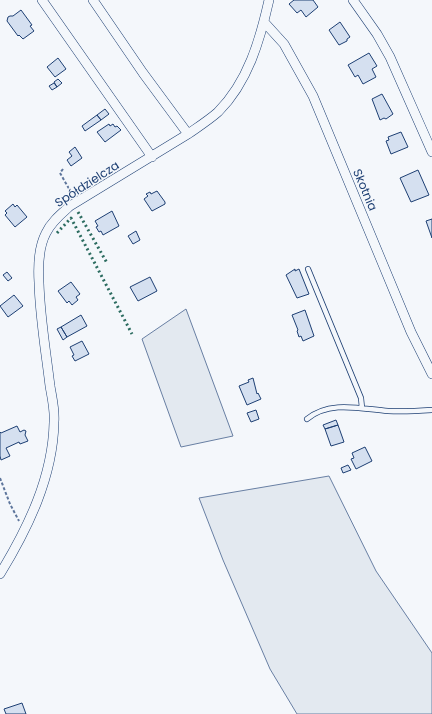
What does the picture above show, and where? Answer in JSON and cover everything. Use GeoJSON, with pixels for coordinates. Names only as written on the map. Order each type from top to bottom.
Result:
{"type":"FeatureCollection","features":[{"type":"Feature","properties":{"kind":"street"},"geometry":{"type":"LineString","coordinates":[[42,0],[152,156]]}},
{"type":"Feature","properties":{"kind":"street"},"geometry":{"type":"LineString","coordinates":[[93,0],[143,73],[188,134]]}},
{"type":"Feature","properties":{"kind":"street","name":"Spółdzielcza"},"geometry":{"type":"LineString","coordinates":[[0,574],[24,529],[44,485],[51,452],[54,421],[40,309],[38,270],[45,233],[56,219],[77,201],[188,134],[207,121],[219,110],[239,86],[250,63],[264,22],[269,0]]}},
{"type":"Feature","properties":{"kind":"street"},"geometry":{"type":"LineString","coordinates":[[353,0],[377,34],[390,57],[432,152]]}},
{"type":"Feature","properties":{"kind":"street","name":"Skotnia"},"geometry":{"type":"LineString","coordinates":[[264,22],[284,44],[312,96],[411,332],[432,374]]}},
{"type":"Feature","properties":{"kind":"lane"},"geometry":{"type":"LineString","coordinates":[[308,268],[361,398],[362,408]]}},
{"type":"Feature","properties":{"kind":"lane"},"geometry":{"type":"LineString","coordinates":[[307,419],[322,410],[332,407],[390,411],[432,410]]}},
{"type":"Feature","properties":{"kind":"path"},"geometry":{"type":"LineString","coordinates":[[63,169],[60,173],[77,201]]}},
{"type":"Feature","properties":{"kind":"path"},"geometry":{"type":"LineString","coordinates":[[0,478],[10,504],[24,529]]}},
{"type":"Feature","properties":{"kind":"shaded area"},"geometry":{"type":"Polygon","coordinates":[[[186,309],[233,436],[181,447],[142,339],[186,309]]]}},
{"type":"Feature","properties":{"kind":"shaded area"},"geometry":{"type":"Polygon","coordinates":[[[329,476],[376,571],[432,653],[432,714],[297,714],[270,669],[223,560],[199,498],[329,476]]]}},
{"type":"Feature","properties":{"kind":"building"},"geometry":{"type":"Polygon","coordinates":[[[294,0],[313,0],[318,7],[306,17],[301,10],[297,13],[289,4],[294,0]]]}},
{"type":"Feature","properties":{"kind":"building"},"geometry":{"type":"Polygon","coordinates":[[[21,10],[32,25],[30,26],[34,31],[23,39],[19,35],[18,36],[7,21],[8,17],[13,16],[21,10]]]}},
{"type":"Feature","properties":{"kind":"building"},"geometry":{"type":"Polygon","coordinates":[[[340,22],[350,37],[347,41],[339,45],[329,30],[340,22]]]}},
{"type":"Feature","properties":{"kind":"building"},"geometry":{"type":"Polygon","coordinates":[[[369,53],[377,66],[372,69],[376,77],[363,84],[358,75],[355,77],[348,65],[369,53]]]}},
{"type":"Feature","properties":{"kind":"building"},"geometry":{"type":"Polygon","coordinates":[[[58,58],[66,69],[55,77],[47,67],[58,58]]]}},
{"type":"Feature","properties":{"kind":"building"},"geometry":{"type":"Polygon","coordinates":[[[58,79],[62,83],[57,87],[54,82],[58,79]]]}},
{"type":"Feature","properties":{"kind":"building"},"geometry":{"type":"Polygon","coordinates":[[[54,83],[57,87],[52,90],[49,86],[54,83]]]}},
{"type":"Feature","properties":{"kind":"building"},"geometry":{"type":"Polygon","coordinates":[[[382,94],[393,114],[386,119],[384,118],[380,120],[372,99],[382,94]]]}},
{"type":"Feature","properties":{"kind":"building"},"geometry":{"type":"Polygon","coordinates":[[[105,109],[109,114],[101,120],[97,115],[105,109]]]}},
{"type":"Feature","properties":{"kind":"building"},"geometry":{"type":"Polygon","coordinates":[[[97,115],[101,120],[85,131],[82,126],[97,115]]]}},
{"type":"Feature","properties":{"kind":"building"},"geometry":{"type":"Polygon","coordinates":[[[109,124],[110,126],[113,124],[115,127],[117,126],[121,130],[105,142],[97,132],[109,124]]]}},
{"type":"Feature","properties":{"kind":"building"},"geometry":{"type":"Polygon","coordinates":[[[401,132],[408,147],[391,154],[386,141],[389,140],[388,137],[401,132]]]}},
{"type":"Feature","properties":{"kind":"building"},"geometry":{"type":"Polygon","coordinates":[[[75,147],[82,158],[71,166],[67,160],[72,156],[69,152],[75,147]]]}},
{"type":"Feature","properties":{"kind":"building"},"geometry":{"type":"Polygon","coordinates":[[[418,170],[429,195],[411,202],[400,178],[418,170]]]}},
{"type":"Feature","properties":{"kind":"building"},"geometry":{"type":"Polygon","coordinates":[[[157,191],[165,204],[152,211],[144,199],[148,196],[146,194],[150,192],[151,194],[157,191]]]}},
{"type":"Feature","properties":{"kind":"building"},"geometry":{"type":"Polygon","coordinates":[[[13,204],[15,207],[17,205],[27,217],[15,227],[5,215],[7,213],[5,211],[13,204]]]}},
{"type":"Feature","properties":{"kind":"building"},"geometry":{"type":"Polygon","coordinates":[[[112,211],[119,226],[103,235],[96,227],[98,226],[95,221],[112,211]]]}},
{"type":"Feature","properties":{"kind":"building"},"geometry":{"type":"Polygon","coordinates":[[[432,219],[432,238],[426,221],[432,219]]]}},
{"type":"Feature","properties":{"kind":"building"},"geometry":{"type":"Polygon","coordinates":[[[136,231],[140,240],[133,244],[128,236],[136,231]]]}},
{"type":"Feature","properties":{"kind":"building"},"geometry":{"type":"Polygon","coordinates":[[[295,269],[295,271],[299,269],[309,294],[297,298],[286,275],[295,269]]]}},
{"type":"Feature","properties":{"kind":"building"},"geometry":{"type":"Polygon","coordinates":[[[7,272],[12,278],[8,281],[3,275],[7,272]]]}},
{"type":"Feature","properties":{"kind":"building"},"geometry":{"type":"Polygon","coordinates":[[[150,277],[157,291],[138,301],[130,287],[150,277]]]}},
{"type":"Feature","properties":{"kind":"building"},"geometry":{"type":"Polygon","coordinates":[[[71,282],[80,294],[76,297],[78,300],[72,305],[69,301],[67,303],[58,291],[71,282]]]}},
{"type":"Feature","properties":{"kind":"building"},"geometry":{"type":"Polygon","coordinates":[[[14,295],[23,306],[8,317],[0,306],[14,295]]]}},
{"type":"Feature","properties":{"kind":"building"},"geometry":{"type":"Polygon","coordinates":[[[305,310],[314,336],[303,341],[301,336],[299,337],[292,315],[305,310]]]}},
{"type":"Feature","properties":{"kind":"building"},"geometry":{"type":"Polygon","coordinates":[[[81,315],[87,326],[67,337],[61,327],[81,315]]]}},
{"type":"Feature","properties":{"kind":"building"},"geometry":{"type":"Polygon","coordinates":[[[61,327],[67,337],[63,340],[57,329],[61,327]]]}},
{"type":"Feature","properties":{"kind":"building"},"geometry":{"type":"Polygon","coordinates":[[[82,341],[89,354],[75,361],[70,347],[82,341]]]}},
{"type":"Feature","properties":{"kind":"building"},"geometry":{"type":"Polygon","coordinates":[[[253,378],[257,394],[258,393],[261,399],[247,405],[239,386],[249,382],[248,380],[253,378]]]}},
{"type":"Feature","properties":{"kind":"building"},"geometry":{"type":"Polygon","coordinates":[[[256,410],[259,419],[251,422],[247,413],[256,410]]]}},
{"type":"Feature","properties":{"kind":"building"},"geometry":{"type":"Polygon","coordinates":[[[336,420],[338,425],[325,429],[323,425],[336,420]]]}},
{"type":"Feature","properties":{"kind":"building"},"geometry":{"type":"Polygon","coordinates":[[[338,425],[344,442],[331,446],[325,429],[338,425]]]}},
{"type":"Feature","properties":{"kind":"building"},"geometry":{"type":"Polygon","coordinates":[[[17,426],[20,432],[24,430],[26,431],[25,435],[28,441],[20,444],[19,442],[6,448],[10,456],[1,460],[0,432],[1,433],[17,426]]]}},
{"type":"Feature","properties":{"kind":"building"},"geometry":{"type":"Polygon","coordinates":[[[365,447],[372,461],[356,469],[351,459],[354,458],[352,453],[365,447]]]}},
{"type":"Feature","properties":{"kind":"building"},"geometry":{"type":"Polygon","coordinates":[[[348,465],[351,470],[343,473],[341,468],[348,465]]]}},
{"type":"Feature","properties":{"kind":"building"},"geometry":{"type":"Polygon","coordinates":[[[22,703],[26,714],[6,714],[4,709],[22,703]]]}},
{"type":"Feature","properties":{"kind":"hedge"},"geometry":{"type":"LineString","coordinates":[[78,212],[107,263]]}},
{"type":"Feature","properties":{"kind":"hedge"},"geometry":{"type":"LineString","coordinates":[[57,233],[71,218],[132,334]]}}]}
